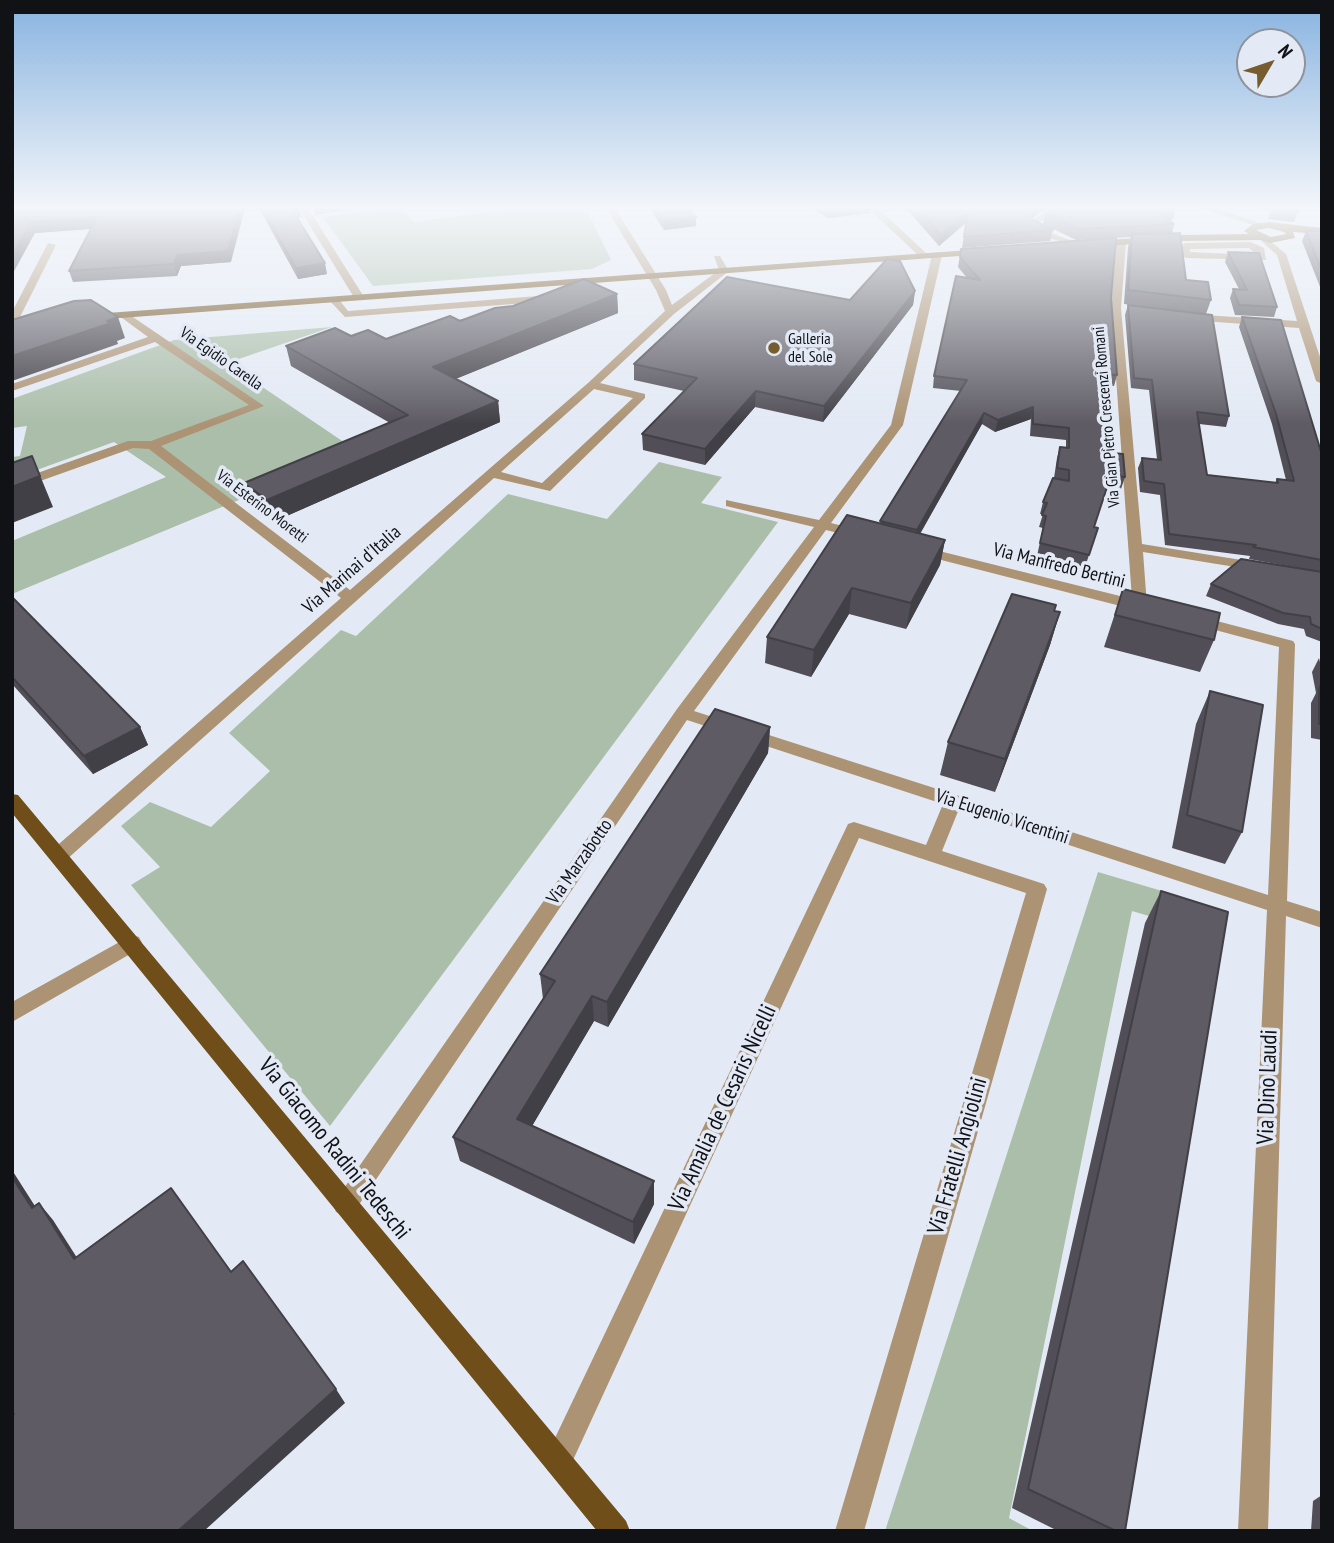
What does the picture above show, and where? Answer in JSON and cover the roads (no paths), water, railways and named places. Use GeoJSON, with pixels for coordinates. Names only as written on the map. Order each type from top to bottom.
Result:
{"type":"FeatureCollection","features":[{"type":"Feature","properties":{"kind":"main road"},"geometry":{"type":"LineString","coordinates":[[82,317],[607,280]]}},
{"type":"Feature","properties":{"kind":"main road"},"geometry":{"type":"LineString","coordinates":[[13,321],[27,321]]}},
{"type":"Feature","properties":{"kind":"main road","name":"Via Giacomo Radini Tedeschi"},"geometry":{"type":"LineString","coordinates":[[12,800],[615,1531]]}},
{"type":"Feature","properties":{"kind":"street"},"geometry":{"type":"LineString","coordinates":[[13,321],[33,280]]}},
{"type":"Feature","properties":{"kind":"street"},"geometry":{"type":"LineString","coordinates":[[348,280],[359,298]]}},
{"type":"Feature","properties":{"kind":"street"},"geometry":{"type":"LineString","coordinates":[[654,280],[670,312]]}},
{"type":"Feature","properties":{"kind":"street","name":"Via Marinai d'Italia"},"geometry":{"type":"LineString","coordinates":[[59,855],[592,386],[670,312],[712,280]]}},
{"type":"Feature","properties":{"kind":"street","name":"Via Marzabotto"},"geometry":{"type":"LineString","coordinates":[[345,1203],[683,713],[897,425],[925,280]]}},
{"type":"Feature","properties":{"kind":"street","name":"Via Gian Pietro Crescenzi Romani"},"geometry":{"type":"LineString","coordinates":[[1122,280],[1135,547],[1146,608]]}},
{"type":"Feature","properties":{"kind":"street"},"geometry":{"type":"LineString","coordinates":[[1289,280],[1322,381]]}},
{"type":"Feature","properties":{"kind":"street"},"geometry":{"type":"LineString","coordinates":[[334,299],[345,314],[539,299],[571,287],[573,283]]}},
{"type":"Feature","properties":{"kind":"street"},"geometry":{"type":"LineString","coordinates":[[1211,309],[1210,315],[1179,314],[1304,325]]}},
{"type":"Feature","properties":{"kind":"street","name":"Via Egidio Carella"},"geometry":{"type":"LineString","coordinates":[[12,487],[132,444],[152,445],[258,405],[123,315]]}},
{"type":"Feature","properties":{"kind":"street","name":"Via Egidio Carella"},"geometry":{"type":"LineString","coordinates":[[12,388],[158,337]]}},
{"type":"Feature","properties":{"kind":"street"},"geometry":{"type":"LineString","coordinates":[[492,474],[545,488],[641,396],[592,386]]}},
{"type":"Feature","properties":{"kind":"street","name":"Via Esterino Moretti"},"geometry":{"type":"LineString","coordinates":[[152,445],[350,597]]}},
{"type":"Feature","properties":{"kind":"street"},"geometry":{"type":"LineString","coordinates":[[731,503],[876,538]]}},
{"type":"Feature","properties":{"kind":"street","name":"Via Manfredo Bertini"},"geometry":{"type":"LineString","coordinates":[[902,545],[1146,608]]}},
{"type":"Feature","properties":{"kind":"street"},"geometry":{"type":"LineString","coordinates":[[1135,547],[1282,570]]}},
{"type":"Feature","properties":{"kind":"street","name":"Via Dino Laudi"},"geometry":{"type":"LineString","coordinates":[[1180,616],[1287,643],[1253,1531]]}},
{"type":"Feature","properties":{"kind":"street","name":"Via Eugenio Vicentini"},"geometry":{"type":"LineString","coordinates":[[683,713],[1322,920]]}},
{"type":"Feature","properties":{"kind":"street"},"geometry":{"type":"LineString","coordinates":[[931,855],[953,801]]}},
{"type":"Feature","properties":{"kind":"street","name":"Via Amalia de Cesaris Nicelli"},"geometry":{"type":"LineString","coordinates":[[558,1461],[854,830],[931,855]]}},
{"type":"Feature","properties":{"kind":"street","name":"Via Fratelli Angiolini"},"geometry":{"type":"LineString","coordinates":[[849,1531],[1037,888],[931,855]]}},
{"type":"Feature","properties":{"kind":"street"},"geometry":{"type":"LineString","coordinates":[[12,1013],[132,943]]}},
{"type":"Feature","properties":{"kind":"place","name":"Galleria del Sole"},"geometry":{"type":"Point","coordinates":[774,348]}}]}
